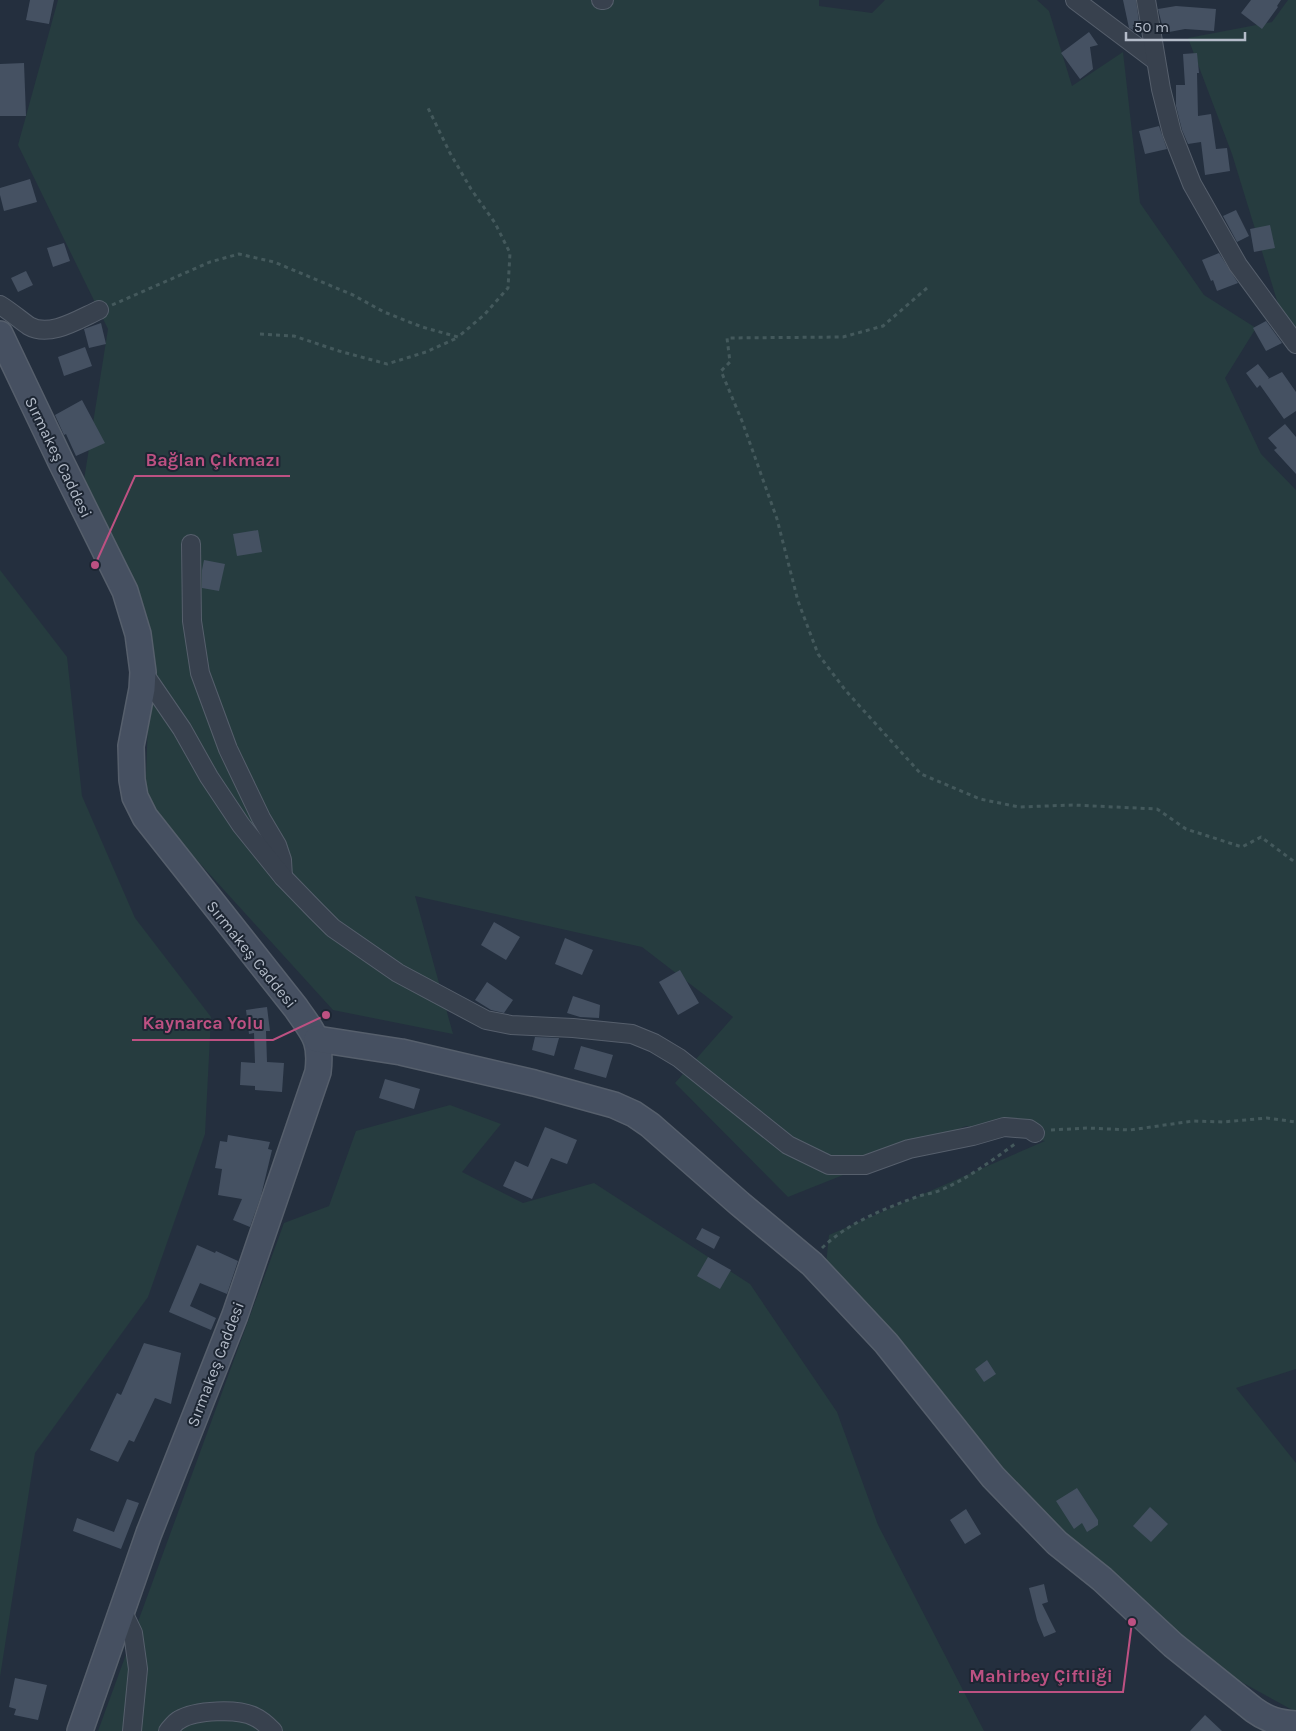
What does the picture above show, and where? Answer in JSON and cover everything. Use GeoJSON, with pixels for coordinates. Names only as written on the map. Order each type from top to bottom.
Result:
{"type":"FeatureCollection","features":[{"type":"Feature","properties":{"kind":"main road","name":"Sırmakeş Caddesi"},"geometry":{"type":"LineString","coordinates":[[0,334],[60,462],[125,591],[138,634],[143,672],[142,689],[132,746],[134,797],[145,817],[296,1008],[317,1039],[320,1056],[318,1072],[235,1315],[149,1532],[80,1731]]}},
{"type":"Feature","properties":{"kind":"main road"},"geometry":{"type":"LineString","coordinates":[[317,1039],[401,1052],[534,1083],[614,1105],[650,1125],[812,1264],[886,1343],[993,1477],[1057,1542],[1102,1579],[1173,1645],[1254,1710],[1276,1722],[1296,1724]]}},
{"type":"Feature","properties":{"kind":"street"},"geometry":{"type":"LineString","coordinates":[[1075,0],[1156,61]]}},
{"type":"Feature","properties":{"kind":"street"},"geometry":{"type":"LineString","coordinates":[[1146,0],[1156,61],[1172,133],[1192,184],[1238,265],[1296,344]]}},
{"type":"Feature","properties":{"kind":"street"},"geometry":{"type":"LineString","coordinates":[[0,305],[30,326],[39,330],[51,331],[99,310]]}},
{"type":"Feature","properties":{"kind":"street"},"geometry":{"type":"LineString","coordinates":[[191,544],[192,622],[200,673],[228,749],[261,818],[277,845],[282,860],[283,877]]}},
{"type":"Feature","properties":{"kind":"street"},"geometry":{"type":"LineString","coordinates":[[143,672],[182,729],[209,777],[241,825],[283,877],[333,928],[398,973],[486,1020],[511,1025],[554,1026],[632,1034],[647,1040],[678,1058],[788,1145],[828,1165],[865,1165],[909,1149],[973,1136],[1004,1127],[1029,1129],[1035,1134]]}},
{"type":"Feature","properties":{"kind":"street"},"geometry":{"type":"LineString","coordinates":[[122,1610],[133,1633],[138,1669],[132,1731]]}},
{"type":"Feature","properties":{"kind":"street"},"geometry":{"type":"LineString","coordinates":[[168,1731],[178,1720],[192,1715],[212,1712],[242,1712],[256,1717],[273,1731]]}},
{"type":"Feature","properties":{"kind":"path"},"geometry":{"type":"LineString","coordinates":[[260,334],[294,336],[387,364],[426,352],[458,337],[484,315],[508,288],[510,253],[495,223],[450,153],[428,108]]}},
{"type":"Feature","properties":{"kind":"path"},"geometry":{"type":"LineString","coordinates":[[99,310],[210,262],[239,254],[274,262],[353,295],[384,312],[422,327],[458,337]]}},
{"type":"Feature","properties":{"kind":"path"},"geometry":{"type":"LineString","coordinates":[[927,288],[883,326],[843,337],[726,338],[730,362],[721,371],[742,421],[777,519],[798,601],[818,654],[846,691],[921,774],[980,799],[1019,807],[1073,805],[1158,809],[1186,829],[1242,847],[1260,837],[1296,863]]}},
{"type":"Feature","properties":{"kind":"path"},"geometry":{"type":"LineString","coordinates":[[812,1264],[818,1252],[830,1240],[872,1214],[922,1195],[940,1191],[975,1172],[1026,1137],[1035,1134],[1065,1128],[1136,1130],[1193,1121],[1223,1122],[1267,1118],[1296,1122]]}},
{"type":"Feature","properties":{"kind":"green space"},"geometry":{"type":"Polygon","coordinates":[[[58,0],[819,0],[819,6],[872,13],[885,0],[1037,0],[1049,11],[1072,86],[1123,52],[1140,203],[1204,295],[1256,328],[1225,378],[1261,454],[1296,490],[1296,1369],[1236,1388],[1296,1463],[1296,1712],[1223,1672],[1078,1551],[988,1461],[826,1265],[829,1235],[1045,1141],[966,1126],[788,1197],[675,1083],[733,1017],[642,947],[415,896],[453,1034],[333,1010],[145,803],[151,639],[83,486],[108,329],[18,145],[58,0]]]}},
{"type":"Feature","properties":{"kind":"green space"},"geometry":{"type":"Polygon","coordinates":[[[1288,0],[1296,0],[1296,332],[1283,320],[1232,154],[1188,38],[1272,22],[1288,0]]]}},
{"type":"Feature","properties":{"kind":"green space"},"geometry":{"type":"Polygon","coordinates":[[[0,570],[67,657],[82,796],[135,918],[211,1017],[205,1134],[148,1297],[35,1453],[0,1677],[0,570]]]}},
{"type":"Feature","properties":{"kind":"green space"},"geometry":{"type":"Polygon","coordinates":[[[450,1105],[501,1124],[462,1172],[523,1203],[594,1183],[750,1284],[837,1412],[878,1525],[984,1731],[98,1731],[284,1223],[329,1206],[356,1131],[450,1105]]]}},
{"type":"Feature","properties":{"kind":"building"},"geometry":{"type":"Polygon","coordinates":[[[30,0],[54,0],[49,24],[26,20],[30,0]]]}},
{"type":"Feature","properties":{"kind":"building"},"geometry":{"type":"Polygon","coordinates":[[[1123,0],[1136,0],[1140,29],[1133,30],[1129,28],[1123,0]]]}},
{"type":"Feature","properties":{"kind":"building"},"geometry":{"type":"Polygon","coordinates":[[[1251,0],[1281,0],[1262,29],[1241,13],[1251,0]]]}},
{"type":"Feature","properties":{"kind":"building"},"geometry":{"type":"Polygon","coordinates":[[[1176,6],[1216,9],[1214,31],[1185,29],[1164,33],[1158,9],[1176,6]]]}},
{"type":"Feature","properties":{"kind":"building"},"geometry":{"type":"Polygon","coordinates":[[[1089,32],[1098,45],[1090,47],[1093,69],[1080,79],[1061,53],[1089,32]]]}},
{"type":"Feature","properties":{"kind":"building"},"geometry":{"type":"Polygon","coordinates":[[[1197,53],[1199,73],[1197,73],[1198,116],[1211,114],[1216,149],[1227,148],[1230,171],[1205,175],[1201,142],[1188,144],[1182,130],[1176,106],[1176,85],[1185,85],[1183,54],[1197,53]]]}},
{"type":"Feature","properties":{"kind":"building"},"geometry":{"type":"Polygon","coordinates":[[[24,63],[26,116],[0,116],[0,64],[24,63]]]}},
{"type":"Feature","properties":{"kind":"building"},"geometry":{"type":"Polygon","coordinates":[[[1159,126],[1167,149],[1145,154],[1139,131],[1159,126]]]}},
{"type":"Feature","properties":{"kind":"building"},"geometry":{"type":"Polygon","coordinates":[[[30,179],[37,202],[4,211],[0,188],[30,179]]]}},
{"type":"Feature","properties":{"kind":"building"},"geometry":{"type":"Polygon","coordinates":[[[1236,210],[1249,236],[1237,242],[1223,216],[1236,210]]]}},
{"type":"Feature","properties":{"kind":"building"},"geometry":{"type":"Polygon","coordinates":[[[1270,225],[1275,248],[1254,252],[1250,229],[1270,225]]]}},
{"type":"Feature","properties":{"kind":"building"},"geometry":{"type":"Polygon","coordinates":[[[64,243],[70,261],[53,267],[47,248],[64,243]]]}},
{"type":"Feature","properties":{"kind":"building"},"geometry":{"type":"Polygon","coordinates":[[[1219,253],[1238,283],[1217,291],[1202,260],[1219,253]]]}},
{"type":"Feature","properties":{"kind":"building"},"geometry":{"type":"Polygon","coordinates":[[[26,271],[33,285],[18,292],[11,278],[26,271]]]}},
{"type":"Feature","properties":{"kind":"building"},"geometry":{"type":"Polygon","coordinates":[[[1266,321],[1282,343],[1266,351],[1253,328],[1266,321]]]}},
{"type":"Feature","properties":{"kind":"building"},"geometry":{"type":"Polygon","coordinates":[[[101,323],[106,344],[89,348],[84,329],[101,323]]]}},
{"type":"Feature","properties":{"kind":"building"},"geometry":{"type":"Polygon","coordinates":[[[85,347],[92,366],[64,376],[58,357],[85,347]]]}},
{"type":"Feature","properties":{"kind":"building"},"geometry":{"type":"Polygon","coordinates":[[[1258,364],[1268,379],[1282,372],[1296,392],[1296,411],[1284,419],[1260,385],[1257,388],[1246,373],[1258,364]]]}},
{"type":"Feature","properties":{"kind":"building"},"geometry":{"type":"Polygon","coordinates":[[[82,400],[105,443],[76,456],[55,415],[82,400]]]}},
{"type":"Feature","properties":{"kind":"building"},"geometry":{"type":"Polygon","coordinates":[[[1285,424],[1296,437],[1296,474],[1274,450],[1277,448],[1268,438],[1285,424]]]}},
{"type":"Feature","properties":{"kind":"building"},"geometry":{"type":"Polygon","coordinates":[[[258,530],[262,552],[237,556],[233,534],[258,530]]]}},
{"type":"Feature","properties":{"kind":"building"},"geometry":{"type":"Polygon","coordinates":[[[204,560],[225,564],[219,591],[202,588],[204,560]]]}},
{"type":"Feature","properties":{"kind":"building"},"geometry":{"type":"Polygon","coordinates":[[[494,922],[520,937],[506,960],[481,945],[494,922]]]}},
{"type":"Feature","properties":{"kind":"building"},"geometry":{"type":"Polygon","coordinates":[[[565,938],[593,950],[582,975],[555,964],[565,938]]]}},
{"type":"Feature","properties":{"kind":"building"},"geometry":{"type":"Polygon","coordinates":[[[680,970],[699,1003],[678,1015],[659,982],[680,970]]]}},
{"type":"Feature","properties":{"kind":"building"},"geometry":{"type":"Polygon","coordinates":[[[487,982],[513,1000],[504,1013],[491,1010],[475,1000],[487,982]]]}},
{"type":"Feature","properties":{"kind":"building"},"geometry":{"type":"Polygon","coordinates":[[[573,996],[600,1005],[599,1018],[580,1017],[567,1013],[573,996]]]}},
{"type":"Feature","properties":{"kind":"building"},"geometry":{"type":"Polygon","coordinates":[[[267,1007],[270,1031],[266,1031],[267,1062],[284,1063],[282,1092],[255,1090],[255,1086],[240,1085],[241,1062],[255,1063],[254,1033],[249,1034],[246,1010],[267,1007]]]}},
{"type":"Feature","properties":{"kind":"building"},"geometry":{"type":"Polygon","coordinates":[[[535,1037],[559,1038],[554,1056],[532,1050],[535,1037]]]}},
{"type":"Feature","properties":{"kind":"building"},"geometry":{"type":"Polygon","coordinates":[[[581,1046],[613,1055],[606,1078],[574,1069],[581,1046]]]}},
{"type":"Feature","properties":{"kind":"building"},"geometry":{"type":"Polygon","coordinates":[[[385,1079],[420,1089],[414,1109],[379,1098],[385,1079]]]}},
{"type":"Feature","properties":{"kind":"building"},"geometry":{"type":"Polygon","coordinates":[[[545,1127],[577,1140],[567,1164],[551,1158],[532,1199],[503,1186],[515,1161],[528,1167],[545,1127]]]}},
{"type":"Feature","properties":{"kind":"building"},"geometry":{"type":"Polygon","coordinates":[[[228,1135],[270,1142],[268,1149],[272,1150],[261,1196],[250,1227],[233,1220],[242,1199],[218,1195],[222,1169],[215,1168],[220,1141],[227,1142],[228,1135]]]}},
{"type":"Feature","properties":{"kind":"building"},"geometry":{"type":"Polygon","coordinates":[[[702,1228],[720,1237],[714,1249],[696,1239],[702,1228]]]}},
{"type":"Feature","properties":{"kind":"building"},"geometry":{"type":"Polygon","coordinates":[[[197,1245],[238,1261],[227,1294],[200,1283],[190,1306],[216,1318],[211,1330],[169,1312],[197,1245]]]}},
{"type":"Feature","properties":{"kind":"building"},"geometry":{"type":"Polygon","coordinates":[[[708,1257],[731,1270],[720,1289],[697,1276],[708,1257]]]}},
{"type":"Feature","properties":{"kind":"building"},"geometry":{"type":"Polygon","coordinates":[[[144,1343],[181,1353],[171,1404],[155,1398],[134,1442],[129,1440],[118,1462],[90,1450],[117,1393],[121,1395],[144,1343]]]}},
{"type":"Feature","properties":{"kind":"building"},"geometry":{"type":"Polygon","coordinates":[[[987,1360],[996,1374],[984,1382],[975,1369],[987,1360]]]}},
{"type":"Feature","properties":{"kind":"building"},"geometry":{"type":"Polygon","coordinates":[[[1077,1488],[1098,1520],[1098,1525],[1087,1532],[1082,1523],[1074,1529],[1056,1501],[1077,1488]]]}},
{"type":"Feature","properties":{"kind":"building"},"geometry":{"type":"Polygon","coordinates":[[[127,1499],[139,1503],[121,1549],[73,1531],[77,1518],[114,1532],[127,1499]]]}},
{"type":"Feature","properties":{"kind":"building"},"geometry":{"type":"Polygon","coordinates":[[[1150,1507],[1168,1524],[1151,1542],[1133,1526],[1150,1507]]]}},
{"type":"Feature","properties":{"kind":"building"},"geometry":{"type":"Polygon","coordinates":[[[966,1509],[981,1534],[965,1544],[950,1520],[966,1509]]]}},
{"type":"Feature","properties":{"kind":"building"},"geometry":{"type":"Polygon","coordinates":[[[1044,1584],[1048,1602],[1042,1604],[1056,1632],[1044,1637],[1037,1620],[1029,1588],[1044,1584]]]}},
{"type":"Feature","properties":{"kind":"building"},"geometry":{"type":"Polygon","coordinates":[[[15,1678],[47,1685],[38,1720],[14,1715],[16,1709],[9,1707],[15,1678]]]}},
{"type":"Feature","properties":{"kind":"building"},"geometry":{"type":"Polygon","coordinates":[[[1205,1715],[1222,1731],[1190,1731],[1205,1715]]]}},
{"type":"Feature","properties":{"kind":"place","name":"Bağlan Çıkmazı"},"geometry":{"type":"Point","coordinates":[95,565]}},
{"type":"Feature","properties":{"kind":"place","name":"Kaynarca Yolu"},"geometry":{"type":"Point","coordinates":[326,1015]}},
{"type":"Feature","properties":{"kind":"place","name":"Mahirbey Çiftliği"},"geometry":{"type":"Point","coordinates":[1132,1622]}}]}
